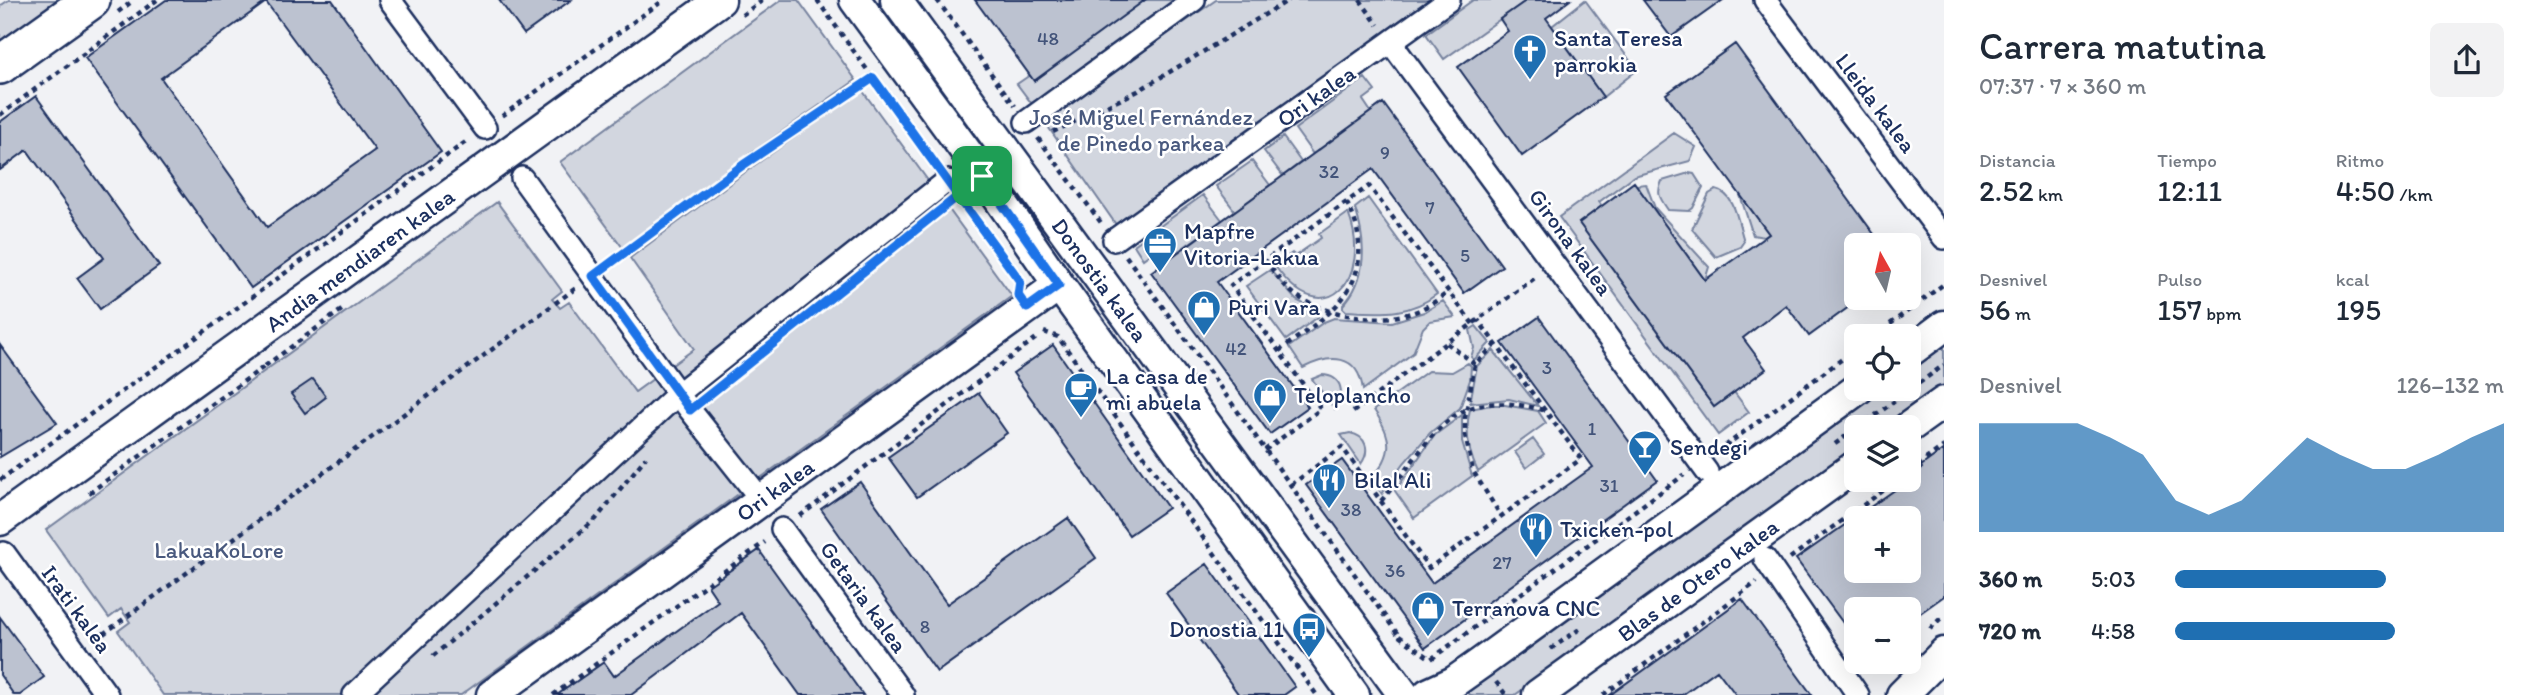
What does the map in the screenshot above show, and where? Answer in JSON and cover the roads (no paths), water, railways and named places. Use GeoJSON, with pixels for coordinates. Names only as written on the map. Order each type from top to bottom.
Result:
{"type":"FeatureCollection","features":[{"type":"Feature","properties":{"kind":"street"},"geometry":{"type":"LineString","coordinates":[[0,65],[91,0]]}},
{"type":"Feature","properties":{"kind":"street"},"geometry":{"type":"LineString","coordinates":[[390,0],[485,128]]}},
{"type":"Feature","properties":{"kind":"street","name":"Andia mendiaren kalea"},"geometry":{"type":"LineString","coordinates":[[0,520],[720,0]]}},
{"type":"Feature","properties":{"kind":"street","name":"Donostia kalea"},"geometry":{"type":"LineString","coordinates":[[855,0],[1348,685]]}},
{"type":"Feature","properties":{"kind":"street","name":"Donostia kalea"},"geometry":{"type":"LineString","coordinates":[[896,0],[1372,654],[1416,694]]}},
{"type":"Feature","properties":{"kind":"street"},"geometry":{"type":"LineString","coordinates":[[1026,122],[1194,0]]}},
{"type":"Feature","properties":{"kind":"street","name":"Ori kalea"},"geometry":{"type":"LineString","coordinates":[[1114,240],[1449,0]]}},
{"type":"Feature","properties":{"kind":"street","name":"Lleida kalea"},"geometry":{"type":"LineString","coordinates":[[1765,0],[1944,238]]}},
{"type":"Feature","properties":{"kind":"street","name":"Girona kalea"},"geometry":{"type":"LineString","coordinates":[[1391,43],[1704,468]]}},
{"type":"Feature","properties":{"kind":"street"},"geometry":{"type":"LineString","coordinates":[[522,178],[690,410],[752,488]]}},
{"type":"Feature","properties":{"kind":"street"},"geometry":{"type":"LineString","coordinates":[[354,695],[679,393],[953,189]]}},
{"type":"Feature","properties":{"kind":"street","name":"Ori kalea"},"geometry":{"type":"LineString","coordinates":[[492,695],[1059,285]]}},
{"type":"Feature","properties":{"kind":"street"},"geometry":{"type":"LineString","coordinates":[[1921,343],[1944,326]]}},
{"type":"Feature","properties":{"kind":"street"},"geometry":{"type":"LineString","coordinates":[[1416,694],[1454,682],[1844,399]]}},
{"type":"Feature","properties":{"kind":"street"},"geometry":{"type":"LineString","coordinates":[[1921,418],[1944,402]]}},
{"type":"Feature","properties":{"kind":"street","name":"Blas de Otero kalea"},"geometry":{"type":"LineString","coordinates":[[1538,695],[1844,474]]}},
{"type":"Feature","properties":{"kind":"street","name":"Getaria kalea"},"geometry":{"type":"LineString","coordinates":[[782,529],[903,695]]}},
{"type":"Feature","properties":{"kind":"street","name":"Irati kalea"},"geometry":{"type":"LineString","coordinates":[[4,554],[107,695]]}},
{"type":"Feature","properties":{"kind":"street"},"geometry":{"type":"LineString","coordinates":[[1769,565],[1858,695]]}},
{"type":"Feature","properties":{"kind":"street"},"geometry":{"type":"LineString","coordinates":[[1902,695],[1944,653]]}},
{"type":"Feature","properties":{"kind":"place","name":"Santa Teresa parrokia"},"geometry":{"type":"Point","coordinates":[1530,81]}},
{"type":"Feature","properties":{"kind":"place","name":"Mapfre Vitoria-Lakua"},"geometry":{"type":"Point","coordinates":[1160,274]}},
{"type":"Feature","properties":{"kind":"place","name":"Puri Vara"},"geometry":{"type":"Point","coordinates":[1204,337]}},
{"type":"Feature","properties":{"kind":"place","name":"La casa de mi abuela"},"geometry":{"type":"Point","coordinates":[1081,419]}},
{"type":"Feature","properties":{"kind":"place","name":"Teloplancho"},"geometry":{"type":"Point","coordinates":[1270,425]}},
{"type":"Feature","properties":{"kind":"place","name":"Sendegi"},"geometry":{"type":"Point","coordinates":[1645,477]}},
{"type":"Feature","properties":{"kind":"place","name":"Bilal Ali"},"geometry":{"type":"Point","coordinates":[1329,510]}},
{"type":"Feature","properties":{"kind":"place","name":"Txicken-pol"},"geometry":{"type":"Point","coordinates":[1536,559]}},
{"type":"Feature","properties":{"kind":"place","name":"Terranova CNC"},"geometry":{"type":"Point","coordinates":[1428,638]}},
{"type":"Feature","properties":{"kind":"place","name":"Donostia 11"},"geometry":{"type":"Point","coordinates":[1309,659]}},
{"type":"Feature","properties":{"kind":"park label","name":"José Miguel Fernández de Pinedo parkea"},"geometry":{"type":"Point","coordinates":[1141,130]}},
{"type":"Feature","properties":{"kind":"park label","name":"LakuaKoLore"},"geometry":{"type":"Point","coordinates":[219,550]}}]}
